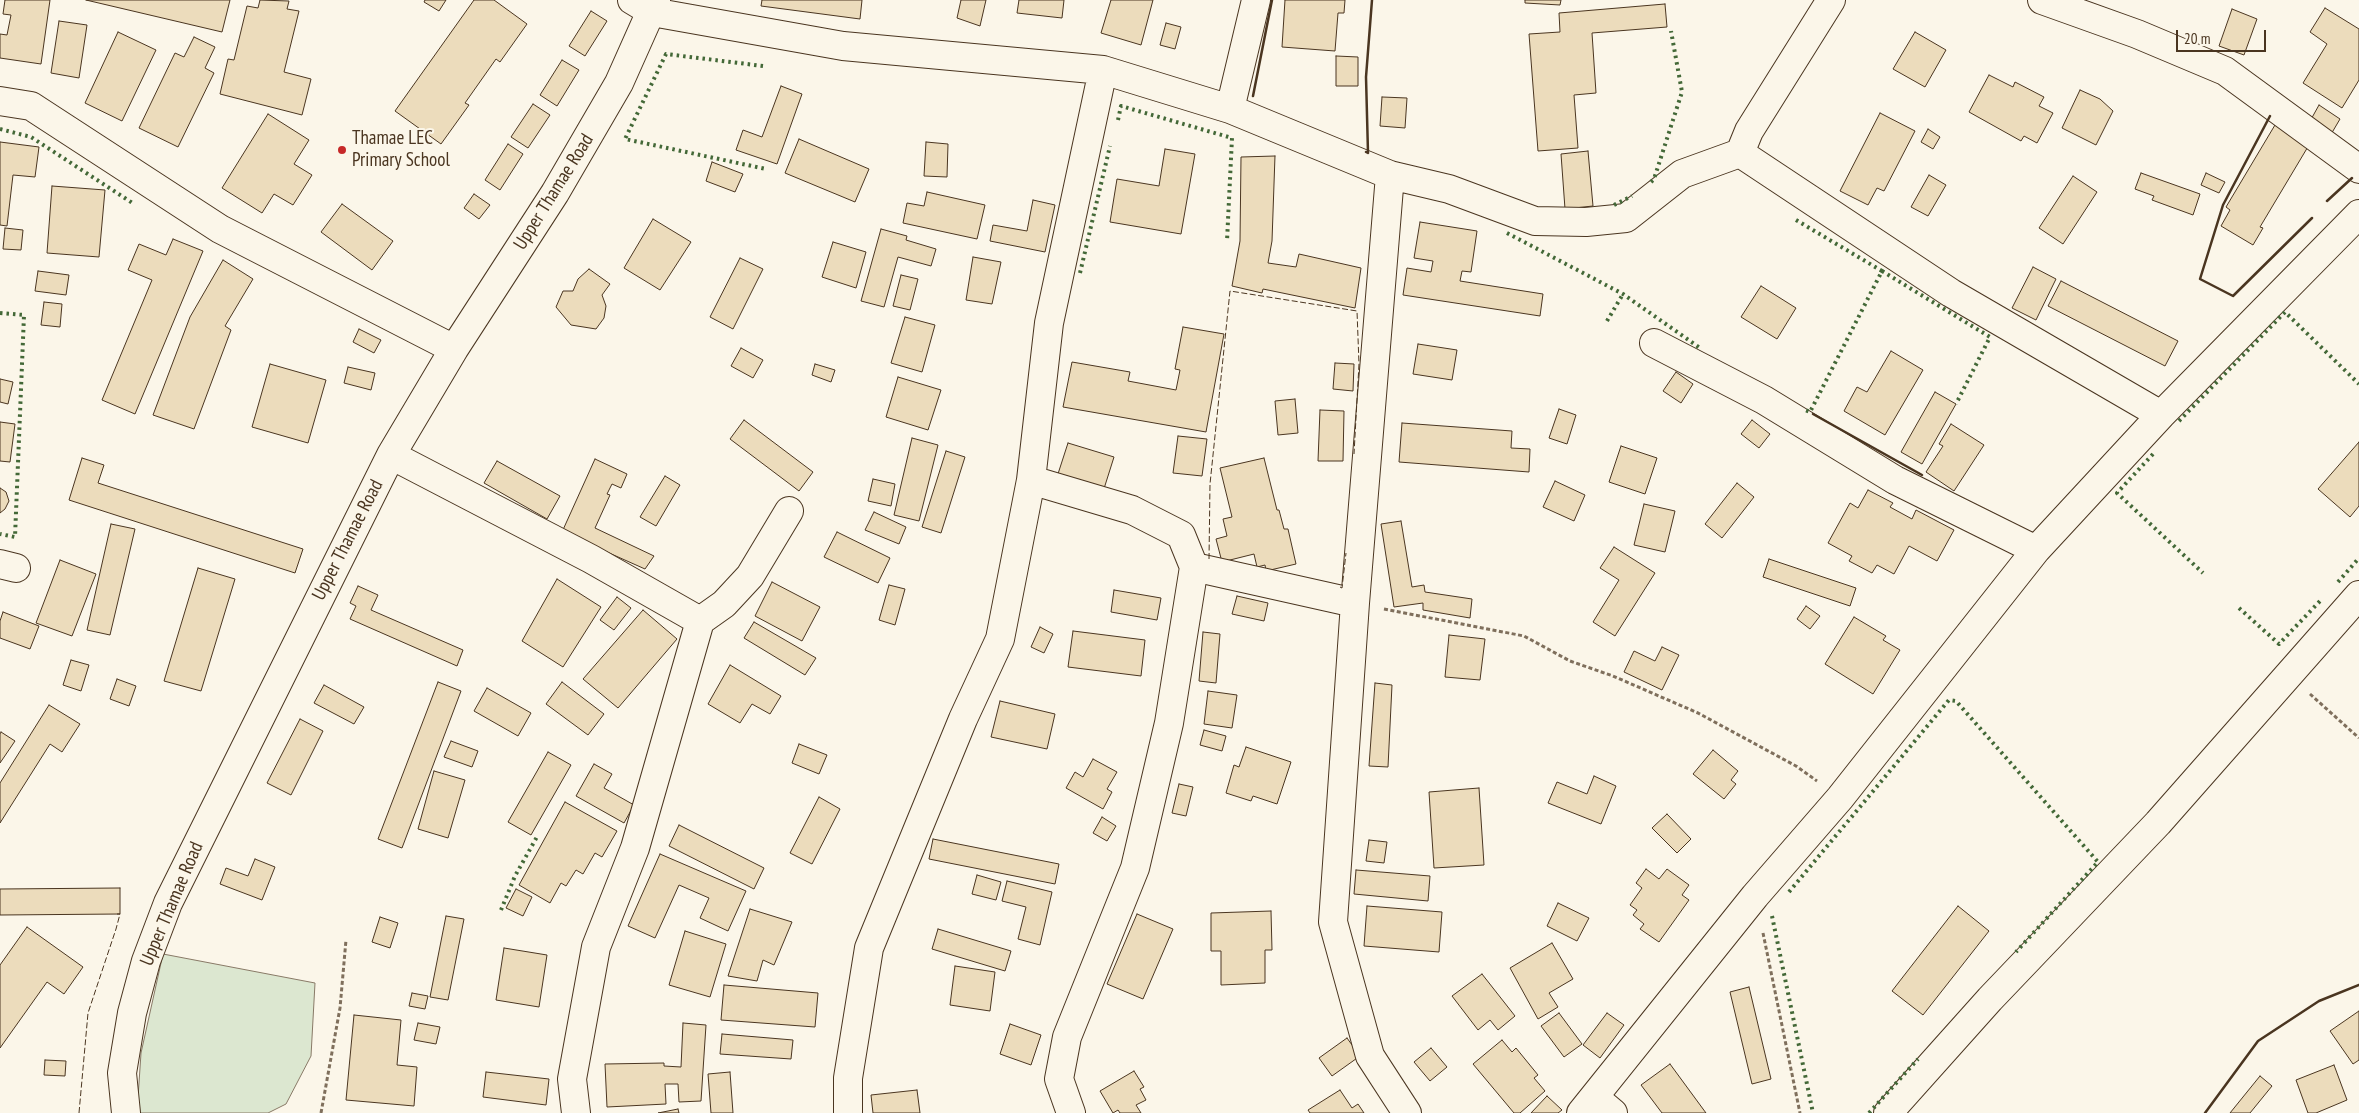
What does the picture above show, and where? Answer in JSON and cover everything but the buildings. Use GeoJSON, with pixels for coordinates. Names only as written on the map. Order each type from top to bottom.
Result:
{"type":"FeatureCollection","features":[{"type":"Feature","properties":{"kind":"street"},"geometry":{"type":"LineString","coordinates":[[1230,109],[1256,0]]}},
{"type":"Feature","properties":{"kind":"street"},"geometry":{"type":"LineString","coordinates":[[647,4],[843,46],[1103,70],[1230,109],[1390,175],[1449,190],[1535,221],[1586,222],[1626,218],[1682,174],[1740,152],[1749,131],[1831,0]]}},
{"type":"Feature","properties":{"kind":"street"},"geometry":{"type":"LineString","coordinates":[[2042,0],[2136,34],[2225,71],[2359,169]]}},
{"type":"Feature","properties":{"kind":"street","name":"Upper Thamae Road"},"geometry":{"type":"LineString","coordinates":[[126,1113],[122,1073],[132,1013],[146,961],[168,903],[391,456],[454,349],[555,193],[619,83],[647,4]]}},
{"type":"Feature","properties":{"kind":"street"},"geometry":{"type":"LineString","coordinates":[[848,1113],[848,1078],[869,948],[963,719],[1000,639],[1031,480],[1048,323],[1103,70]]}},
{"type":"Feature","properties":{"kind":"street"},"geometry":{"type":"LineString","coordinates":[[0,101],[31,106],[220,229],[454,349]]}},
{"type":"Feature","properties":{"kind":"street"},"geometry":{"type":"LineString","coordinates":[[1740,152],[1951,293],[2161,415]]}},
{"type":"Feature","properties":{"kind":"street"},"geometry":{"type":"LineString","coordinates":[[1390,175],[1355,603],[1333,922],[1370,1056],[1407,1113]]}},
{"type":"Feature","properties":{"kind":"street"},"geometry":{"type":"LineString","coordinates":[[1596,1108],[1755,896],[1840,798],[2036,550],[2161,415],[2359,214]]}},
{"type":"Feature","properties":{"kind":"street"},"geometry":{"type":"LineString","coordinates":[[1654,343],[1764,400],[1895,480],[2036,550]]}},
{"type":"Feature","properties":{"kind":"street"},"geometry":{"type":"LineString","coordinates":[[391,456],[591,559],[700,621]]}},
{"type":"Feature","properties":{"kind":"street"},"geometry":{"type":"LineString","coordinates":[[1031,480],[1132,510],[1181,535],[1194,567],[1170,723],[1135,868],[1068,1037],[1059,1079],[1071,1113]]}},
{"type":"Feature","properties":{"kind":"street"},"geometry":{"type":"LineString","coordinates":[[576,1113],[572,1079],[596,947],[635,848],[700,621],[724,604],[750,576],[789,511]]}},
{"type":"Feature","properties":{"kind":"street"},"geometry":{"type":"LineString","coordinates":[[1194,567],[1355,603]]}},
{"type":"Feature","properties":{"kind":"street"},"geometry":{"type":"LineString","coordinates":[[1888,1113],[1990,999],[2158,823],[2359,595]]}},
{"type":"Feature","properties":{"kind":"path"},"geometry":{"type":"LineString","coordinates":[[1355,603],[1524,636],[1570,661],[1613,676],[1698,713],[1796,766],[1840,798]]}},
{"type":"Feature","properties":{"kind":"path"},"geometry":{"type":"LineString","coordinates":[[2289,676],[2359,738]]}},
{"type":"Feature","properties":{"kind":"path"},"geometry":{"type":"LineString","coordinates":[[1755,896],[1800,1113]]}},
{"type":"Feature","properties":{"kind":"path"},"geometry":{"type":"LineString","coordinates":[[321,1113],[340,1008],[346,940]]}},
{"type":"Feature","properties":{"kind":"green space"},"geometry":{"type":"Polygon","coordinates":[[[163,954],[315,983],[311,1056],[286,1104],[268,1113],[137,1113],[141,1053],[163,954]]]}},
{"type":"Feature","properties":{"kind":"hedge"},"geometry":{"type":"LineString","coordinates":[[1651,182],[1654,179],[1682,92],[1671,31]]}},
{"type":"Feature","properties":{"kind":"hedge"},"geometry":{"type":"LineString","coordinates":[[763,66],[666,54],[625,139],[766,169]]}},
{"type":"Feature","properties":{"kind":"hedge"},"geometry":{"type":"LineString","coordinates":[[1118,120],[1121,106],[1232,138],[1227,241]]}},
{"type":"Feature","properties":{"kind":"hedge"},"geometry":{"type":"LineString","coordinates":[[0,129],[31,137],[134,204]]}},
{"type":"Feature","properties":{"kind":"hedge"},"geometry":{"type":"LineString","coordinates":[[1080,273],[1110,146]]}},
{"type":"Feature","properties":{"kind":"hedge"},"geometry":{"type":"LineString","coordinates":[[1614,205],[1632,196]]}},
{"type":"Feature","properties":{"kind":"hedge"},"geometry":{"type":"LineString","coordinates":[[1796,220],[1882,271],[1810,412],[1805,410]]}},
{"type":"Feature","properties":{"kind":"hedge"},"geometry":{"type":"LineString","coordinates":[[1507,233],[1623,294],[1700,348]]}},
{"type":"Feature","properties":{"kind":"hedge"},"geometry":{"type":"LineString","coordinates":[[1882,271],[1990,337],[1956,404]]}},
{"type":"Feature","properties":{"kind":"hedge"},"geometry":{"type":"LineString","coordinates":[[1607,321],[1623,294]]}},
{"type":"Feature","properties":{"kind":"hedge"},"geometry":{"type":"LineString","coordinates":[[2179,421],[2285,312],[2359,384]]}},
{"type":"Feature","properties":{"kind":"hedge"},"geometry":{"type":"LineString","coordinates":[[0,313],[24,315],[15,537],[0,534]]}},
{"type":"Feature","properties":{"kind":"hedge"},"geometry":{"type":"LineString","coordinates":[[2153,454],[2117,493],[2203,573]]}},
{"type":"Feature","properties":{"kind":"hedge"},"geometry":{"type":"LineString","coordinates":[[2338,582],[2359,558]]}},
{"type":"Feature","properties":{"kind":"hedge"},"geometry":{"type":"LineString","coordinates":[[2239,608],[2279,644],[2321,600]]}},
{"type":"Feature","properties":{"kind":"hedge"},"geometry":{"type":"LineString","coordinates":[[1789,892],[1949,700],[1956,701],[2098,862],[2016,952]]}},
{"type":"Feature","properties":{"kind":"hedge"},"geometry":{"type":"LineString","coordinates":[[501,910],[515,876],[538,835]]}},
{"type":"Feature","properties":{"kind":"hedge"},"geometry":{"type":"LineString","coordinates":[[1772,916],[1813,1113]]}},
{"type":"Feature","properties":{"kind":"hedge"},"geometry":{"type":"LineString","coordinates":[[1869,1113],[1918,1059]]}},
{"type":"Feature","properties":{"kind":"fence"},"geometry":{"type":"LineString","coordinates":[[1209,559],[1210,484],[1230,291],[1357,311],[1359,364],[1354,454]]}},
{"type":"Feature","properties":{"kind":"fence"},"geometry":{"type":"LineString","coordinates":[[1340,587],[1342,588],[1346,553]]}},
{"type":"Feature","properties":{"kind":"fence"},"geometry":{"type":"LineString","coordinates":[[79,1113],[88,1013],[116,929],[120,914],[117,914]]}},
{"type":"Feature","properties":{"kind":"wall"},"geometry":{"type":"LineString","coordinates":[[1253,96],[1272,0]]}},
{"type":"Feature","properties":{"kind":"wall"},"geometry":{"type":"LineString","coordinates":[[1366,152],[1368,153],[1366,77],[1372,0]]}},
{"type":"Feature","properties":{"kind":"wall"},"geometry":{"type":"LineString","coordinates":[[2270,116],[2223,205],[2200,279],[2233,296],[2312,218]]}},
{"type":"Feature","properties":{"kind":"wall"},"geometry":{"type":"LineString","coordinates":[[2327,201],[2352,178]]}},
{"type":"Feature","properties":{"kind":"wall"},"geometry":{"type":"LineString","coordinates":[[1813,414],[1922,475]]}},
{"type":"Feature","properties":{"kind":"wall"},"geometry":{"type":"LineString","coordinates":[[2205,1113],[2258,1041],[2319,1001],[2359,985]]}},
{"type":"Feature","properties":{"kind":"place","name":"Thamae LEC Primary School"},"geometry":{"type":"Point","coordinates":[342,150]}}]}
